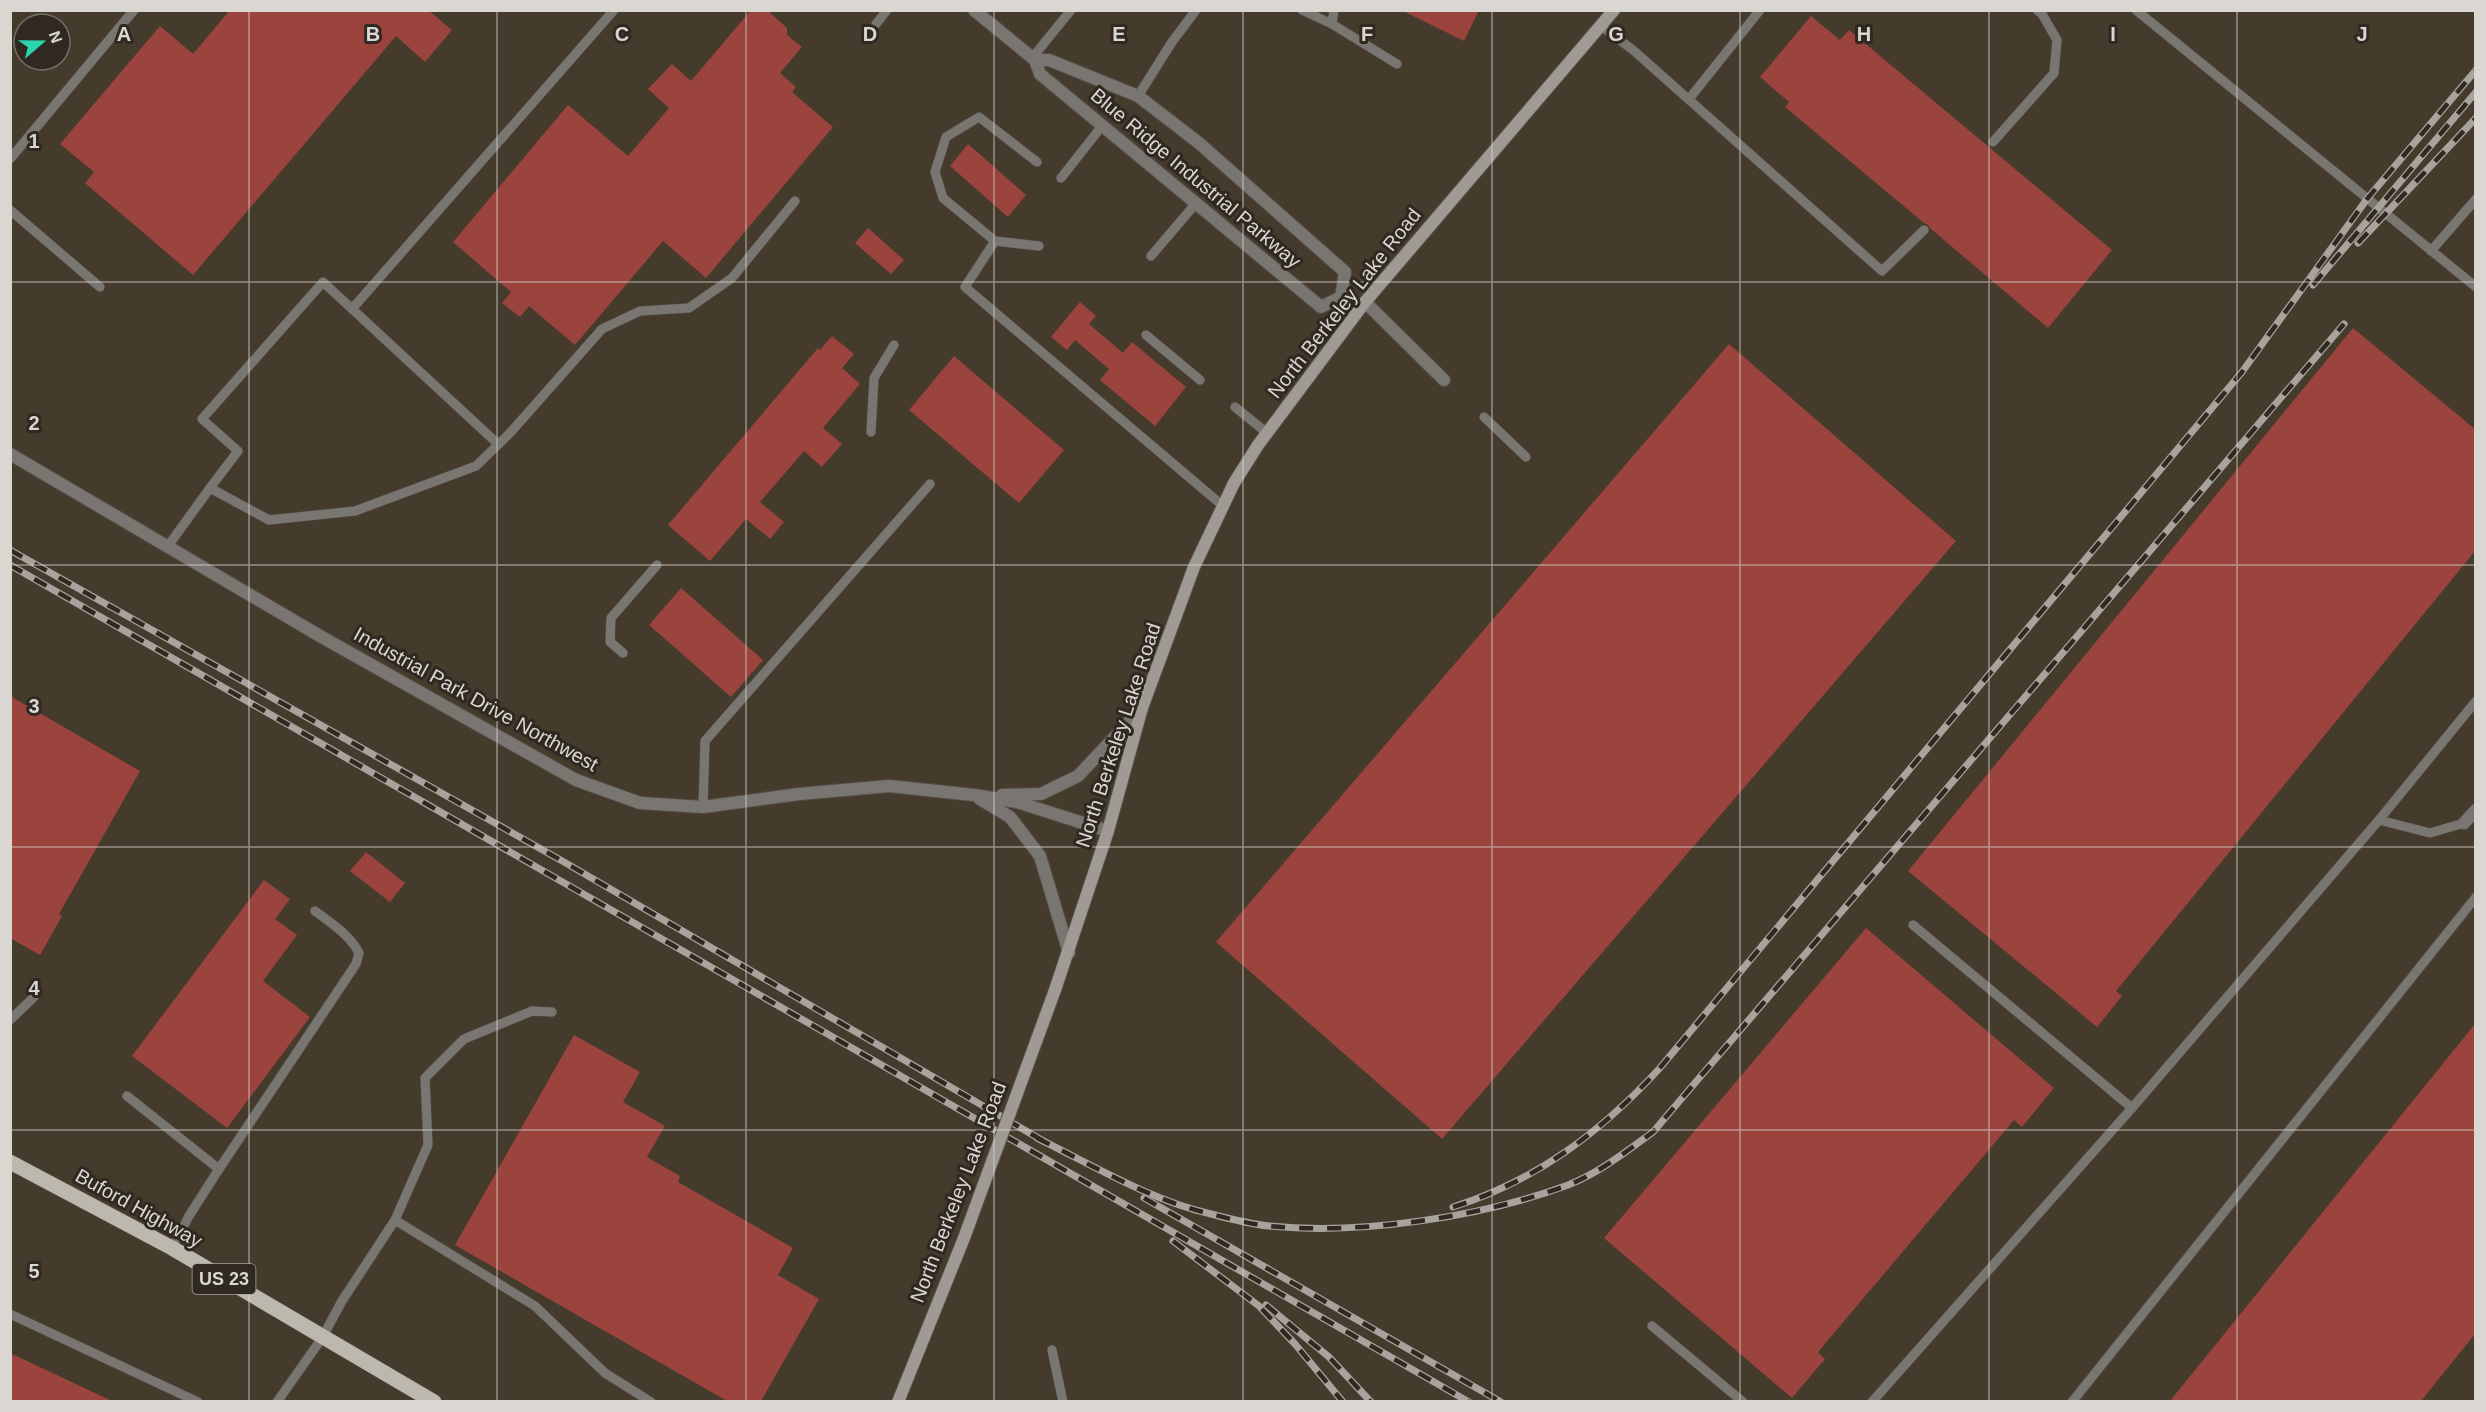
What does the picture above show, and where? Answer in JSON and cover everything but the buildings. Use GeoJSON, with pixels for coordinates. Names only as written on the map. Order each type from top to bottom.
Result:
{"type":"FeatureCollection","features":[{"type":"Feature","properties":{"kind":"main road","name":"Buford Highway"},"geometry":{"type":"LineString","coordinates":[[10,1162],[172,1248],[322,1338],[434,1401]]}},
{"type":"Feature","properties":{"kind":"street","name":"Blue Ridge Industrial Parkway"},"geometry":{"type":"LineString","coordinates":[[974,10],[1034,59],[1040,74],[1321,307],[1341,297],[1346,272],[1199,143],[1138,96],[1048,60],[1034,59]]}},
{"type":"Feature","properties":{"kind":"street","name":"North Berkeley Lake Road"},"geometry":{"type":"LineString","coordinates":[[898,1401],[964,1239],[1069,953],[1108,831],[1142,708],[1194,567],[1234,483],[1267,433],[1362,306],[1614,10]]}},
{"type":"Feature","properties":{"kind":"street"},"geometry":{"type":"LineString","coordinates":[[1341,297],[1362,306],[1444,380]]}},
{"type":"Feature","properties":{"kind":"street","name":"Industrial Park Drive Northwest"},"geometry":{"type":"LineString","coordinates":[[10,454],[320,636],[576,780],[640,803],[703,807],[799,794],[889,786],[1017,802],[1108,831]]}},
{"type":"Feature","properties":{"kind":"street"},"geometry":{"type":"LineString","coordinates":[[974,795],[1041,794],[1078,776],[1142,708]]}},
{"type":"Feature","properties":{"kind":"street"},"geometry":{"type":"LineString","coordinates":[[974,795],[1010,817],[1040,856],[1069,953]]}},
{"type":"Feature","properties":{"kind":"street"},"geometry":{"type":"LineString","coordinates":[[2464,824],[2475,810]]}},
{"type":"Feature","properties":{"kind":"lane"},"geometry":{"type":"LineString","coordinates":[[10,159],[134,10]]}},
{"type":"Feature","properties":{"kind":"lane"},"geometry":{"type":"LineString","coordinates":[[352,309],[615,10]]}},
{"type":"Feature","properties":{"kind":"lane"},"geometry":{"type":"LineString","coordinates":[[876,24],[887,10]]}},
{"type":"Feature","properties":{"kind":"lane"},"geometry":{"type":"LineString","coordinates":[[1034,59],[1071,10]]}},
{"type":"Feature","properties":{"kind":"lane"},"geometry":{"type":"LineString","coordinates":[[1138,96],[1172,42],[1196,10]]}},
{"type":"Feature","properties":{"kind":"lane"},"geometry":{"type":"LineString","coordinates":[[1302,10],[1332,24],[1397,64]]}},
{"type":"Feature","properties":{"kind":"lane"},"geometry":{"type":"LineString","coordinates":[[1332,24],[1334,10]]}},
{"type":"Feature","properties":{"kind":"lane"},"geometry":{"type":"LineString","coordinates":[[1689,99],[1760,10]]}},
{"type":"Feature","properties":{"kind":"lane"},"geometry":{"type":"LineString","coordinates":[[1994,142],[2054,73],[2057,40],[2042,14],[2037,10]]}},
{"type":"Feature","properties":{"kind":"lane"},"geometry":{"type":"LineString","coordinates":[[2136,10],[2475,287]]}},
{"type":"Feature","properties":{"kind":"lane"},"geometry":{"type":"LineString","coordinates":[[1601,26],[1633,50],[1882,271],[1924,230]]}},
{"type":"Feature","properties":{"kind":"lane"},"geometry":{"type":"LineString","coordinates":[[1037,162],[979,117],[946,137],[935,172],[943,198],[995,241],[1039,246]]}},
{"type":"Feature","properties":{"kind":"lane"},"geometry":{"type":"LineString","coordinates":[[1061,178],[1102,126]]}},
{"type":"Feature","properties":{"kind":"lane"},"geometry":{"type":"LineString","coordinates":[[2431,251],[2475,199]]}},
{"type":"Feature","properties":{"kind":"lane"},"geometry":{"type":"LineString","coordinates":[[210,488],[269,520],[355,511],[476,466],[602,329],[640,311],[689,308],[732,278],[795,201]]}},
{"type":"Feature","properties":{"kind":"lane"},"geometry":{"type":"LineString","coordinates":[[1151,256],[1197,202]]}},
{"type":"Feature","properties":{"kind":"lane"},"geometry":{"type":"LineString","coordinates":[[10,210],[100,287]]}},
{"type":"Feature","properties":{"kind":"lane"},"geometry":{"type":"LineString","coordinates":[[995,241],[965,287],[1223,506]]}},
{"type":"Feature","properties":{"kind":"lane"},"geometry":{"type":"LineString","coordinates":[[168,546],[238,451],[202,419],[323,282],[498,444]]}},
{"type":"Feature","properties":{"kind":"lane"},"geometry":{"type":"LineString","coordinates":[[1146,334],[1200,380]]}},
{"type":"Feature","properties":{"kind":"lane"},"geometry":{"type":"LineString","coordinates":[[871,432],[874,378],[894,345]]}},
{"type":"Feature","properties":{"kind":"lane"},"geometry":{"type":"LineString","coordinates":[[1235,407],[1267,433]]}},
{"type":"Feature","properties":{"kind":"lane"},"geometry":{"type":"LineString","coordinates":[[1484,417],[1526,457]]}},
{"type":"Feature","properties":{"kind":"lane"},"geometry":{"type":"LineString","coordinates":[[703,807],[705,741],[930,484]]}},
{"type":"Feature","properties":{"kind":"lane"},"geometry":{"type":"LineString","coordinates":[[622,653],[610,642],[611,618],[657,565]]}},
{"type":"Feature","properties":{"kind":"lane"},"geometry":{"type":"LineString","coordinates":[[1872,1401],[2132,1108],[2379,820],[2475,701]]}},
{"type":"Feature","properties":{"kind":"lane"},"geometry":{"type":"LineString","coordinates":[[2379,820],[2430,833],[2464,824]]}},
{"type":"Feature","properties":{"kind":"lane"},"geometry":{"type":"LineString","coordinates":[[2072,1401],[2475,897]]}},
{"type":"Feature","properties":{"kind":"lane"},"geometry":{"type":"LineString","coordinates":[[172,1248],[219,1169],[356,964],[359,953],[356,947],[345,934],[315,911]]}},
{"type":"Feature","properties":{"kind":"lane"},"geometry":{"type":"LineString","coordinates":[[1913,926],[2132,1108]]}},
{"type":"Feature","properties":{"kind":"lane"},"geometry":{"type":"LineString","coordinates":[[10,1020],[34,997]]}},
{"type":"Feature","properties":{"kind":"lane"},"geometry":{"type":"LineString","coordinates":[[278,1401],[322,1338],[342,1301],[395,1220],[428,1145],[425,1078],[464,1039],[532,1011],[552,1012]]}},
{"type":"Feature","properties":{"kind":"lane"},"geometry":{"type":"LineString","coordinates":[[127,1096],[219,1169]]}},
{"type":"Feature","properties":{"kind":"lane"},"geometry":{"type":"LineString","coordinates":[[395,1220],[535,1306],[605,1373],[651,1401]]}},
{"type":"Feature","properties":{"kind":"lane"},"geometry":{"type":"LineString","coordinates":[[10,1314],[198,1401]]}},
{"type":"Feature","properties":{"kind":"lane"},"geometry":{"type":"LineString","coordinates":[[1652,1326],[1743,1401]]}},
{"type":"Feature","properties":{"kind":"lane"},"geometry":{"type":"LineString","coordinates":[[1052,1350],[1063,1401]]}},
{"type":"Feature","properties":{"kind":"shaded area"},"geometry":{"type":"Polygon","coordinates":[[[11,11],[2475,11],[2475,1401],[11,1401],[11,11]]]}},
{"type":"Feature","properties":{"kind":"railway"},"geometry":{"type":"LineString","coordinates":[[1453,1207],[1512,1183],[1565,1152],[1614,1113],[1659,1069],[2242,372],[2367,199],[2476,70]]}},
{"type":"Feature","properties":{"kind":"railway"},"geometry":{"type":"LineString","coordinates":[[2313,285],[2476,92]]}},
{"type":"Feature","properties":{"kind":"railway"},"geometry":{"type":"LineString","coordinates":[[2358,243],[2476,118]]}},
{"type":"Feature","properties":{"kind":"railway"},"geometry":{"type":"LineString","coordinates":[[1037,1138],[1122,1181],[1188,1208],[1255,1224],[1305,1228],[1381,1225],[1460,1214],[1498,1206],[1568,1185],[1602,1168],[1653,1132],[2344,324]]}},
{"type":"Feature","properties":{"kind":"railway"},"geometry":{"type":"LineString","coordinates":[[10,550],[564,862],[1045,1142]]}},
{"type":"Feature","properties":{"kind":"railway"},"geometry":{"type":"LineString","coordinates":[[10,565],[1469,1402]]}},
{"type":"Feature","properties":{"kind":"railway"},"geometry":{"type":"LineString","coordinates":[[1144,1198],[1501,1402]]}},
{"type":"Feature","properties":{"kind":"railway"},"geometry":{"type":"LineString","coordinates":[[1173,1241],[1259,1306],[1295,1344],[1343,1402]]}},
{"type":"Feature","properties":{"kind":"railway"},"geometry":{"type":"LineString","coordinates":[[1266,1305],[1329,1357],[1371,1402]]}}]}
